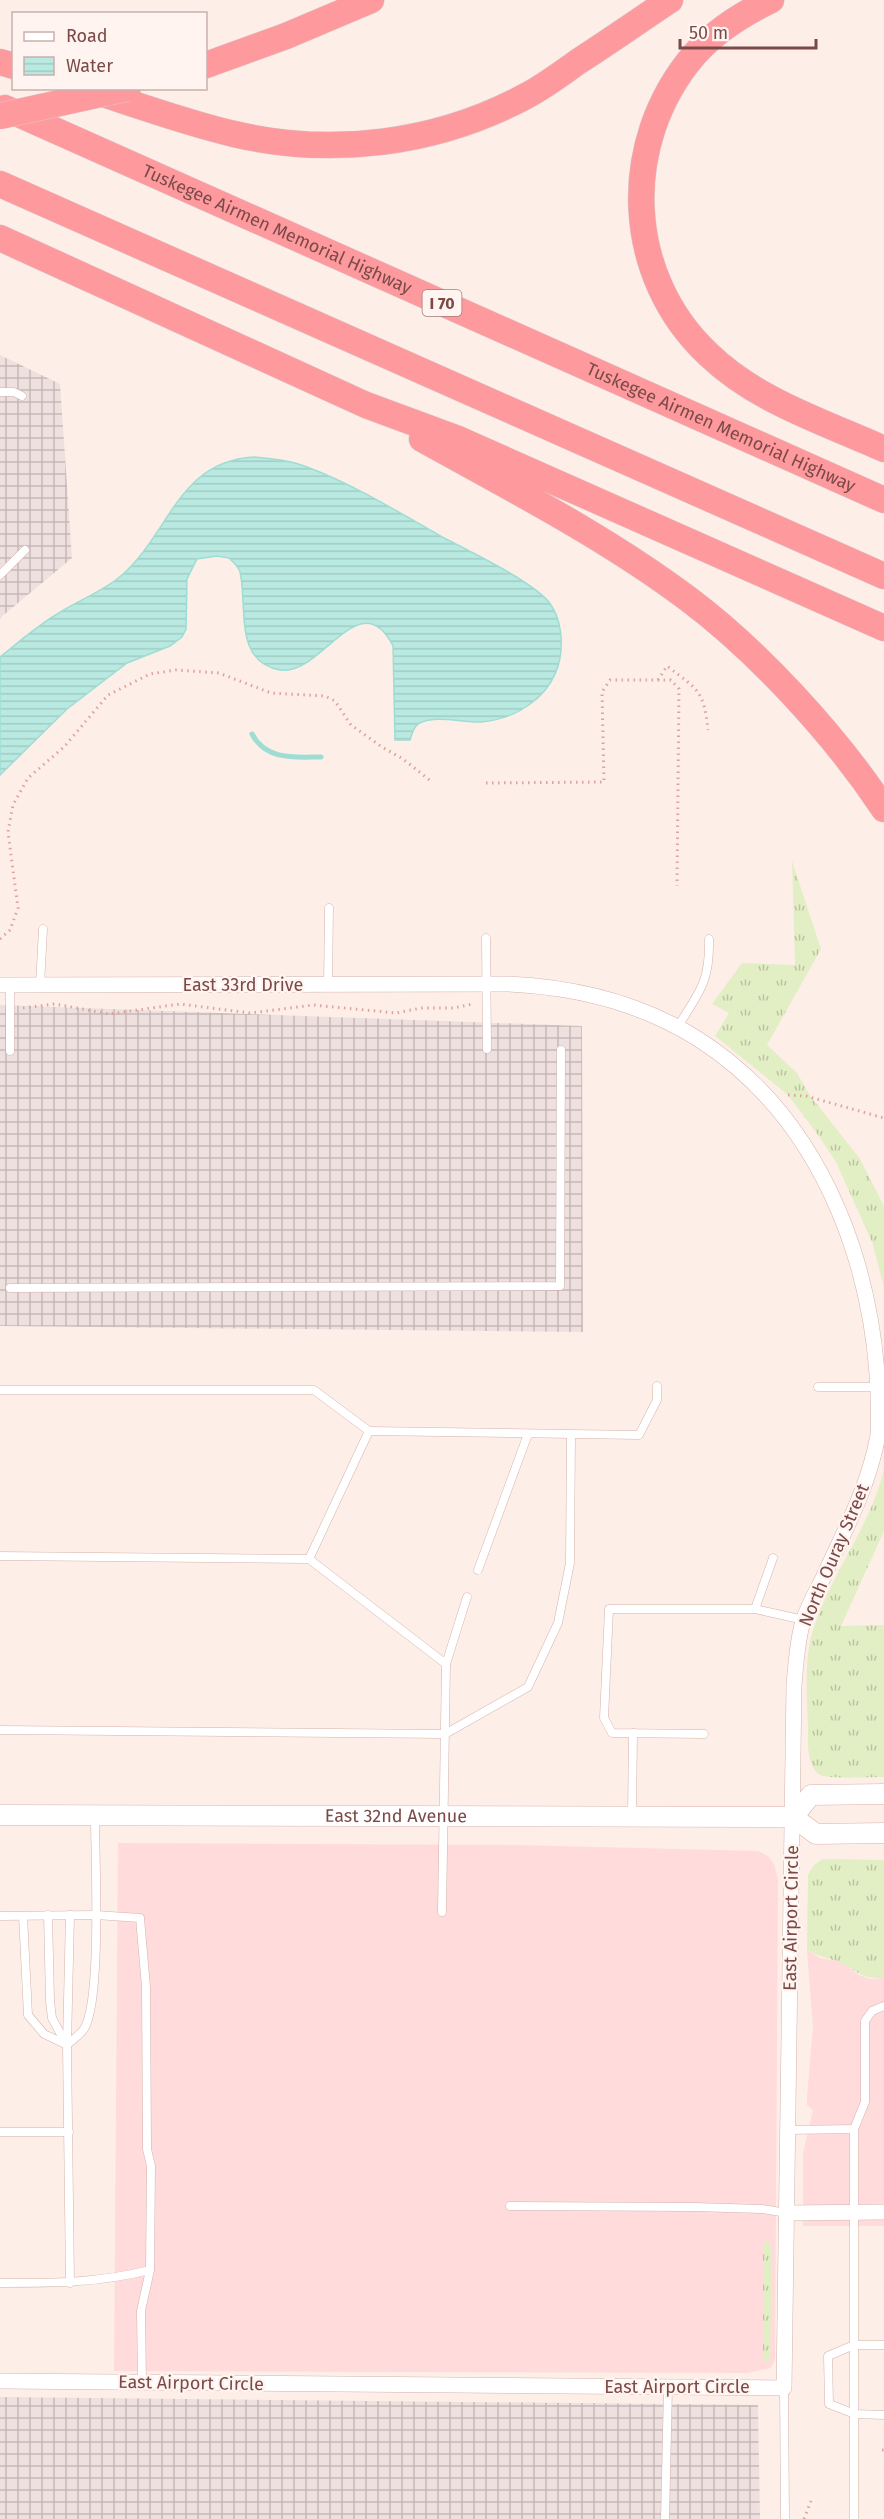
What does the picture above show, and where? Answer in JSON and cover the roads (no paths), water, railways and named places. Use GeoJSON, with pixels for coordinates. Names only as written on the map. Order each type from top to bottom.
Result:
{"type":"FeatureCollection","features":[{"type":"Feature","properties":{"kind":"highway"},"geometry":{"type":"LineString","coordinates":[[207,65],[286,36],[371,0]]}},
{"type":"Feature","properties":{"kind":"highway"},"geometry":{"type":"LineString","coordinates":[[91,90],[233,134],[263,140],[328,146],[384,142],[436,133],[474,121],[510,104],[554,78],[670,0]]}},
{"type":"Feature","properties":{"kind":"highway"},"geometry":{"type":"LineString","coordinates":[[771,0],[734,20],[704,44],[680,74],[662,105],[648,144],[642,187],[643,229],[651,268],[666,301],[687,333],[730,374],[779,402],[884,449]]}},
{"type":"Feature","properties":{"kind":"highway"},"geometry":{"type":"LineString","coordinates":[[0,116],[119,90]]}},
{"type":"Feature","properties":{"kind":"highway","name":"Tuskegee Airmen Memorial Highway"},"geometry":{"type":"LineString","coordinates":[[0,106],[884,500]]}},
{"type":"Feature","properties":{"kind":"highway"},"geometry":{"type":"LineString","coordinates":[[0,184],[884,576]]}},
{"type":"Feature","properties":{"kind":"highway"},"geometry":{"type":"LineString","coordinates":[[0,238],[366,405],[468,443],[884,628]]}},
{"type":"Feature","properties":{"kind":"highway"},"geometry":{"type":"LineString","coordinates":[[366,405],[560,515],[635,562],[688,599],[744,647],[789,692],[833,742],[884,809]]}},
{"type":"Feature","properties":{"kind":"street","name":"East 33rd Drive"},"geometry":{"type":"LineString","coordinates":[[5,985],[486,984]]}},
{"type":"Feature","properties":{"kind":"street","name":"North Ouray Street"},"geometry":{"type":"LineString","coordinates":[[486,984],[532,985],[577,991],[624,1005],[677,1028],[725,1059],[778,1106],[812,1149],[838,1191],[856,1232],[875,1297],[880,1342],[882,1388],[878,1434],[862,1492],[804,1620],[797,1647],[794,1685],[793,1817]]}},
{"type":"Feature","properties":{"kind":"street"},"geometry":{"type":"LineString","coordinates":[[884,1794],[811,1795],[793,1817],[816,1834],[884,1833]]}},
{"type":"Feature","properties":{"kind":"street","name":"East 32nd Avenue"},"geometry":{"type":"LineString","coordinates":[[0,1815],[793,1817]]}},
{"type":"Feature","properties":{"kind":"street","name":"East Airport Circle"},"geometry":{"type":"LineString","coordinates":[[0,2381],[784,2388],[793,1817]]}},
{"type":"Feature","properties":{"kind":"street"},"geometry":{"type":"LineString","coordinates":[[787,2213],[884,2212]]}},
{"type":"Feature","properties":{"kind":"lane"},"geometry":{"type":"LineString","coordinates":[[0,392],[14,392],[22,396]]}},
{"type":"Feature","properties":{"kind":"lane"},"geometry":{"type":"LineString","coordinates":[[0,575],[26,550]]}},
{"type":"Feature","properties":{"kind":"lane"},"geometry":{"type":"LineString","coordinates":[[328,985],[329,908]]}},
{"type":"Feature","properties":{"kind":"lane"},"geometry":{"type":"LineString","coordinates":[[40,985],[43,929]]}},
{"type":"Feature","properties":{"kind":"lane"},"geometry":{"type":"LineString","coordinates":[[486,938],[487,1049]]}},
{"type":"Feature","properties":{"kind":"lane"},"geometry":{"type":"LineString","coordinates":[[677,1028],[705,983],[709,961],[709,939]]}},
{"type":"Feature","properties":{"kind":"lane"},"geometry":{"type":"LineString","coordinates":[[5,985],[10,1008],[10,1051]]}},
{"type":"Feature","properties":{"kind":"lane"},"geometry":{"type":"LineString","coordinates":[[10,1288],[560,1286],[561,1050]]}},
{"type":"Feature","properties":{"kind":"lane"},"geometry":{"type":"LineString","coordinates":[[0,1390],[314,1390],[369,1431],[639,1436],[657,1400],[657,1386]]}},
{"type":"Feature","properties":{"kind":"lane"},"geometry":{"type":"LineString","coordinates":[[819,1387],[882,1388]]}},
{"type":"Feature","properties":{"kind":"lane"},"geometry":{"type":"LineString","coordinates":[[309,1559],[369,1431]]}},
{"type":"Feature","properties":{"kind":"lane"},"geometry":{"type":"LineString","coordinates":[[478,1570],[528,1434]]}},
{"type":"Feature","properties":{"kind":"lane"},"geometry":{"type":"LineString","coordinates":[[0,1730],[445,1734],[528,1687],[558,1623],[570,1563],[571,1435]]}},
{"type":"Feature","properties":{"kind":"lane"},"geometry":{"type":"LineString","coordinates":[[0,1556],[309,1559],[446,1664]]}},
{"type":"Feature","properties":{"kind":"lane"},"geometry":{"type":"LineString","coordinates":[[755,1609],[773,1558]]}},
{"type":"Feature","properties":{"kind":"lane"},"geometry":{"type":"LineString","coordinates":[[442,1912],[446,1664],[467,1597]]}},
{"type":"Feature","properties":{"kind":"lane"},"geometry":{"type":"LineString","coordinates":[[704,1734],[612,1733],[604,1718],[609,1609],[755,1609],[804,1620]]}},
{"type":"Feature","properties":{"kind":"lane"},"geometry":{"type":"LineString","coordinates":[[632,1816],[633,1733]]}},
{"type":"Feature","properties":{"kind":"lane"},"geometry":{"type":"LineString","coordinates":[[67,2045],[84,2029],[90,2012],[96,1915],[95,1815]]}},
{"type":"Feature","properties":{"kind":"lane"},"geometry":{"type":"LineString","coordinates":[[48,1915],[52,2018],[67,2045]]}},
{"type":"Feature","properties":{"kind":"lane"},"geometry":{"type":"LineString","coordinates":[[70,1915],[67,2045],[70,2283]]}},
{"type":"Feature","properties":{"kind":"lane"},"geometry":{"type":"LineString","coordinates":[[0,1916],[96,1915],[140,1918],[146,1987],[147,2149],[151,2166],[150,2270],[141,2311],[142,2383]]}},
{"type":"Feature","properties":{"kind":"lane"},"geometry":{"type":"LineString","coordinates":[[23,1916],[28,2015],[44,2034],[67,2045]]}},
{"type":"Feature","properties":{"kind":"lane"},"geometry":{"type":"LineString","coordinates":[[854,2519],[854,2129],[865,2102],[865,2020],[872,2011],[884,2006]]}},
{"type":"Feature","properties":{"kind":"lane"},"geometry":{"type":"LineString","coordinates":[[788,2130],[854,2129]]}},
{"type":"Feature","properties":{"kind":"lane"},"geometry":{"type":"LineString","coordinates":[[0,2132],[69,2132]]}},
{"type":"Feature","properties":{"kind":"lane"},"geometry":{"type":"LineString","coordinates":[[510,2206],[694,2207],[762,2209],[787,2213]]}},
{"type":"Feature","properties":{"kind":"lane"},"geometry":{"type":"LineString","coordinates":[[0,2283],[70,2283],[111,2280],[150,2270]]}},
{"type":"Feature","properties":{"kind":"lane"},"geometry":{"type":"LineString","coordinates":[[884,2345],[854,2345],[828,2356],[829,2404],[855,2414],[884,2415]]}},
{"type":"Feature","properties":{"kind":"lane"},"geometry":{"type":"LineString","coordinates":[[665,2519],[668,2387]]}},
{"type":"Feature","properties":{"kind":"lane"},"geometry":{"type":"LineString","coordinates":[[784,2388],[785,2519]]}},
{"type":"Feature","properties":{"kind":"water"},"geometry":{"type":"Polygon","coordinates":[[[254,457],[294,463],[342,482],[518,578],[544,597],[557,617],[561,645],[556,671],[542,694],[532,703],[508,716],[481,722],[440,719],[425,721],[415,727],[410,740],[395,740],[393,646],[380,629],[367,623],[354,627],[310,660],[295,668],[280,670],[265,665],[255,656],[245,631],[240,572],[229,558],[217,556],[197,559],[187,579],[186,629],[182,637],[170,646],[127,663],[67,709],[0,775],[0,657],[44,623],[122,575],[138,558],[191,485],[208,471],[228,461],[254,457]]]}},
{"type":"Feature","properties":{"kind":"waterway"},"geometry":{"type":"LineString","coordinates":[[252,734],[258,743],[273,753],[291,757],[321,757]]}}]}
